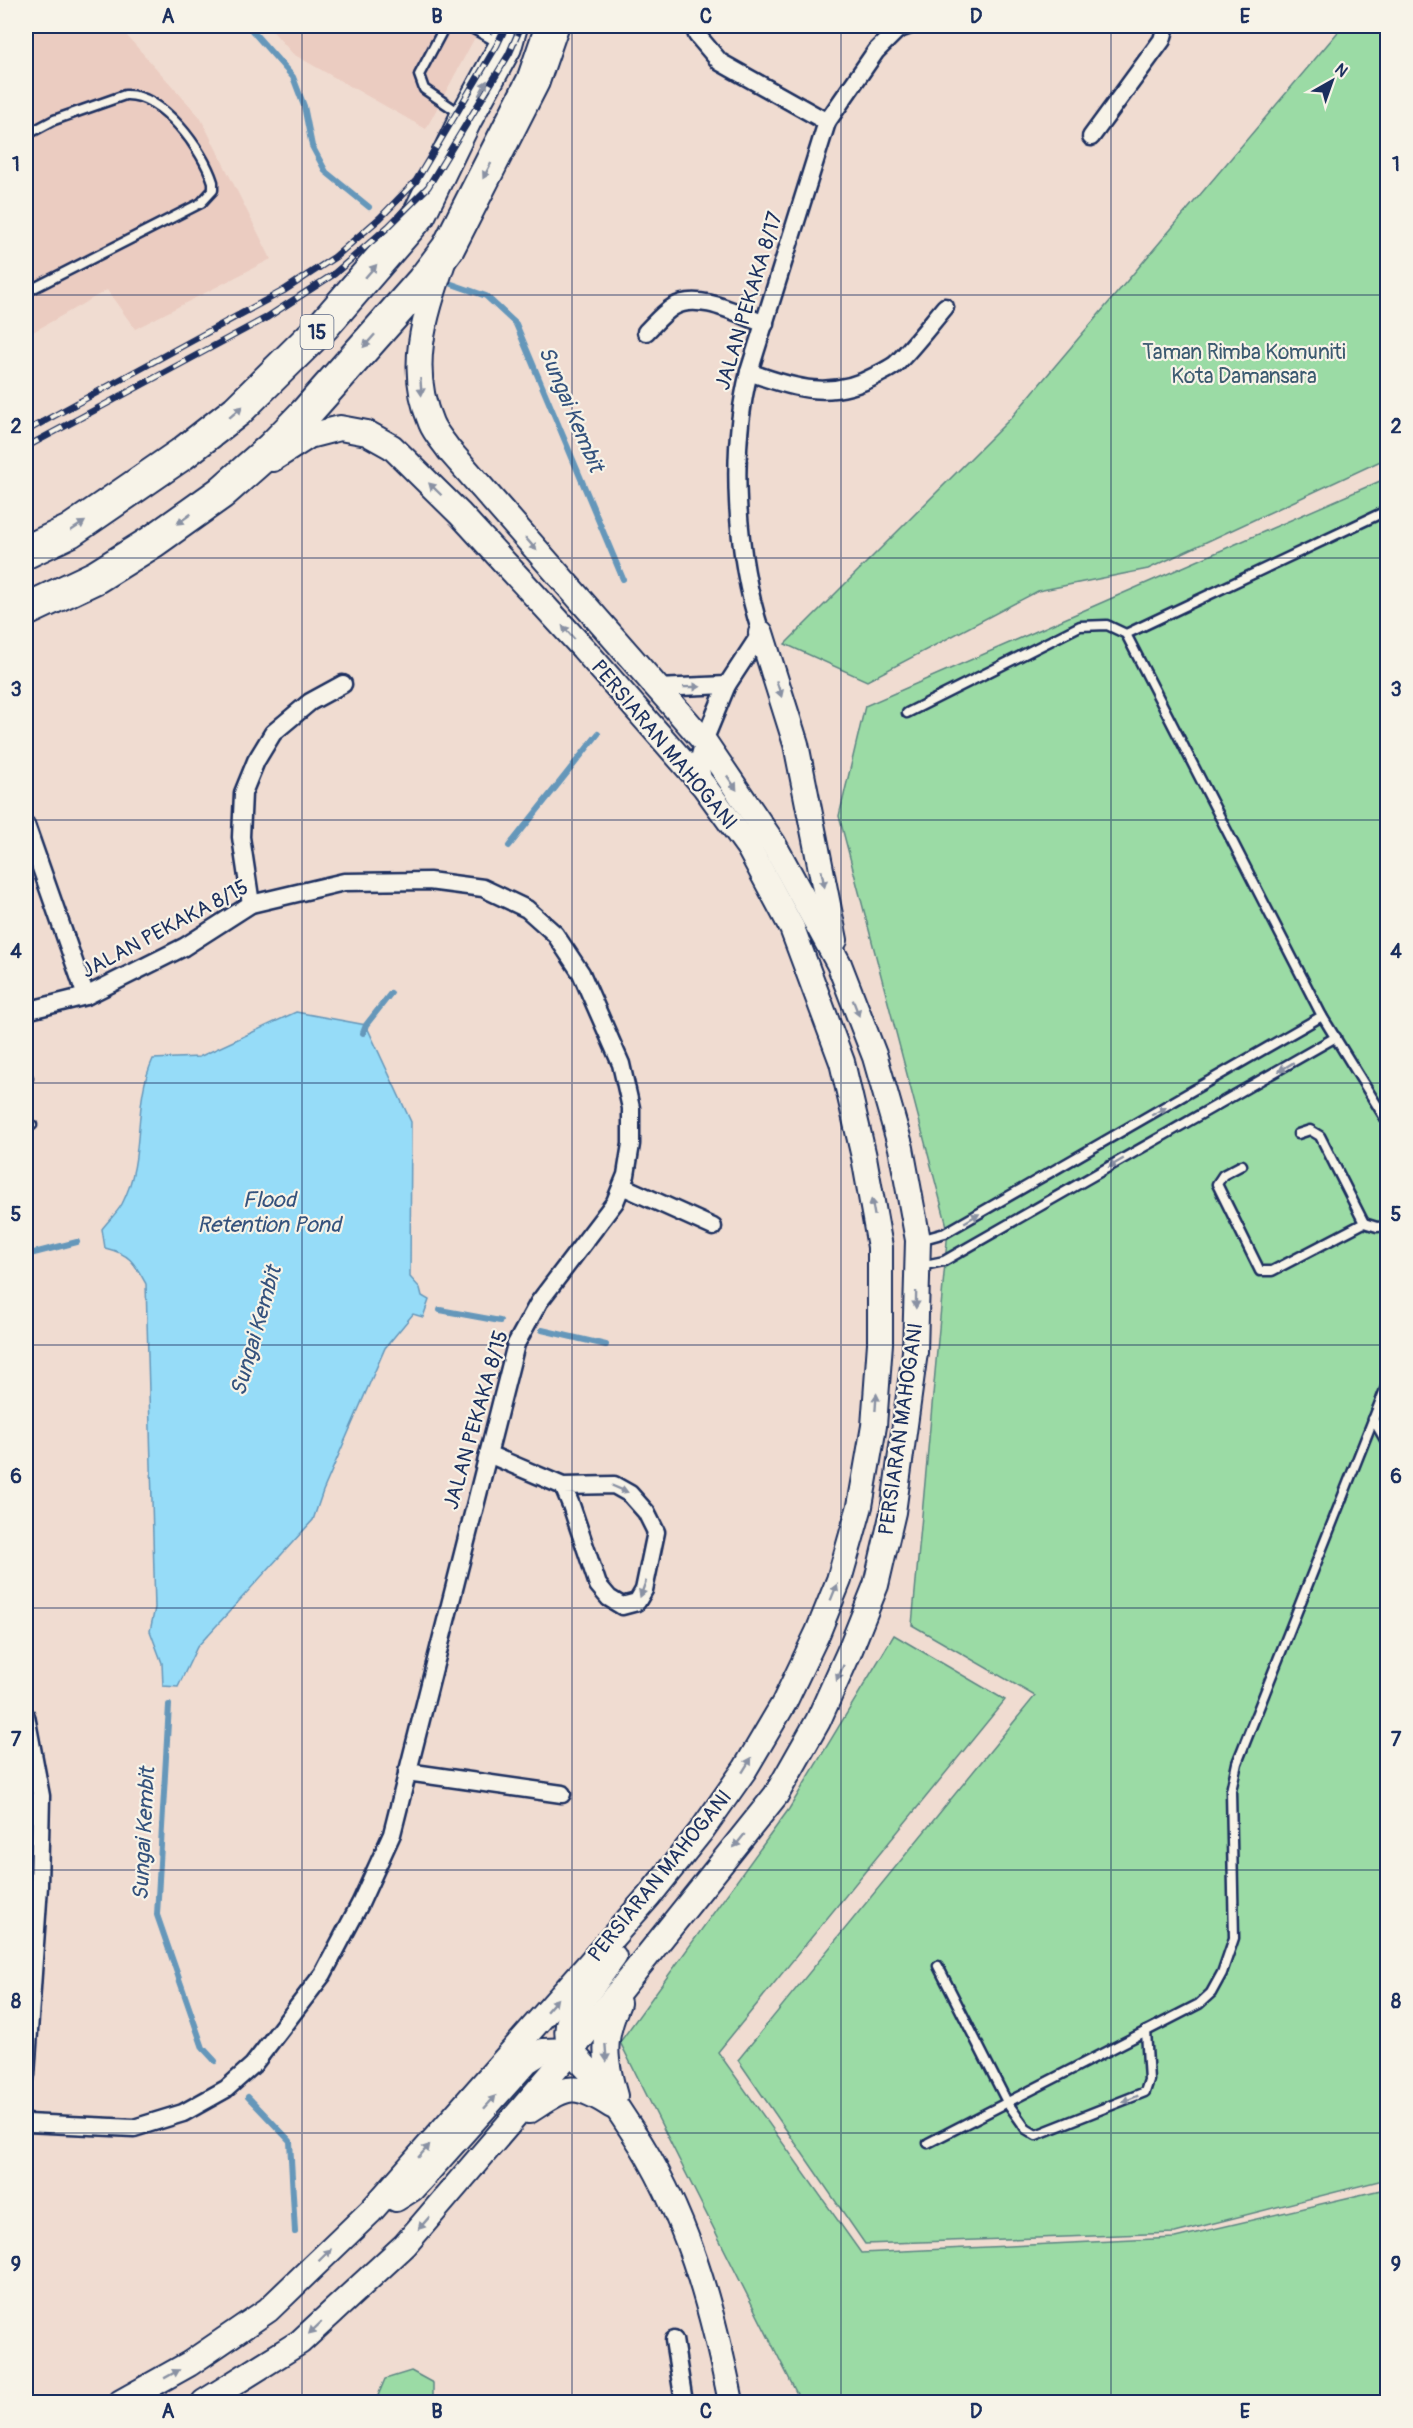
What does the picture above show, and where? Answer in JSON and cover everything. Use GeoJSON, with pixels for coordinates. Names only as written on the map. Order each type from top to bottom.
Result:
{"type":"FeatureCollection","features":[{"type":"Feature","properties":{"kind":"highway","name":"15"},"geometry":{"type":"LineString","coordinates":[[26,610],[96,577],[152,542],[220,493],[272,448],[305,414],[423,281],[448,248],[533,81],[552,26]]}},
{"type":"Feature","properties":{"kind":"highway","name":"15"},"geometry":{"type":"LineString","coordinates":[[26,552],[70,531],[182,454],[245,404],[324,325],[418,215],[508,36]]}},
{"type":"Feature","properties":{"kind":"main road","name":"PERSIARAN MAHOGANI"},"geometry":{"type":"LineString","coordinates":[[204,2403],[300,2342],[405,2245],[572,2050],[776,1795],[818,1721],[876,1585],[893,1512],[915,1352],[918,1240],[901,1148],[875,1058],[839,964],[773,843],[704,741],[449,450],[432,425],[422,397],[419,356],[424,322],[448,248]]}},
{"type":"Feature","properties":{"kind":"main road","name":"PERSIARAN MAHOGANI"},"geometry":{"type":"LineString","coordinates":[[121,2403],[189,2364],[268,2310],[371,2211],[649,1896],[702,1830],[745,1769],[784,1703],[818,1632],[839,1580],[860,1506],[874,1426],[880,1343],[880,1247],[864,1157],[842,1062],[792,928],[749,848],[704,786],[460,514],[392,447],[367,433],[340,428],[309,436],[220,493]]}},
{"type":"Feature","properties":{"kind":"main road"},"geometry":{"type":"LineString","coordinates":[[761,633],[796,744],[839,964]]}},
{"type":"Feature","properties":{"kind":"main road"},"geometry":{"type":"LineString","coordinates":[[649,1896],[645,1911],[633,1933],[570,2017],[567,2037],[572,2050],[609,2094],[656,2171],[688,2238],[724,2367],[731,2403]]}},
{"type":"Feature","properties":{"kind":"main road"},"geometry":{"type":"LineString","coordinates":[[619,2111],[609,2075],[606,2036],[629,1979]]}},
{"type":"Feature","properties":{"kind":"main road"},"geometry":{"type":"LineString","coordinates":[[371,2211],[412,2189],[527,2061],[543,2051],[572,2050]]}},
{"type":"Feature","properties":{"kind":"main road"},"geometry":{"type":"LineString","coordinates":[[506,2127],[547,2099],[576,2088],[592,2093],[619,2111]]}},
{"type":"Feature","properties":{"kind":"street"},"geometry":{"type":"LineString","coordinates":[[694,26],[697,35],[720,62],[826,122]]}},
{"type":"Feature","properties":{"kind":"street","name":"JALAN PEKAKA 8/17"},"geometry":{"type":"LineString","coordinates":[[761,633],[747,570],[738,502],[738,449],[742,399],[826,122],[876,51],[897,30],[908,26]]}},
{"type":"Feature","properties":{"kind":"street"},"geometry":{"type":"LineString","coordinates":[[1091,137],[1162,40],[1166,26]]}},
{"type":"Feature","properties":{"kind":"street"},"geometry":{"type":"LineString","coordinates":[[646,332],[672,308],[683,302],[698,300],[765,324]]}},
{"type":"Feature","properties":{"kind":"street"},"geometry":{"type":"LineString","coordinates":[[749,372],[788,387],[839,390],[866,381],[895,365],[945,307]]}},
{"type":"Feature","properties":{"kind":"street"},"geometry":{"type":"LineString","coordinates":[[704,786],[699,759],[704,741],[727,686],[761,633]]}},
{"type":"Feature","properties":{"kind":"street"},"geometry":{"type":"LineString","coordinates":[[251,904],[241,837],[243,793],[256,761],[273,733],[282,725],[310,702],[343,684]]}},
{"type":"Feature","properties":{"kind":"street"},"geometry":{"type":"LineString","coordinates":[[657,688],[727,686]]}},
{"type":"Feature","properties":{"kind":"street"},"geometry":{"type":"LineString","coordinates":[[26,825],[86,996]]}},
{"type":"Feature","properties":{"kind":"street","name":"JALAN PEKAKA 8/15"},"geometry":{"type":"LineString","coordinates":[[26,1011],[86,996],[184,947],[251,904],[344,882],[429,881],[483,888],[527,909],[555,934],[581,973],[621,1064],[631,1108],[626,1175],[615,1202],[539,1302],[516,1344],[392,1834],[360,1904],[322,1974],[253,2065],[226,2089],[183,2113],[134,2128],[26,2123]]}},
{"type":"Feature","properties":{"kind":"street"},"geometry":{"type":"LineString","coordinates":[[622,1186],[713,1227]]}},
{"type":"Feature","properties":{"kind":"street"},"geometry":{"type":"LineString","coordinates":[[488,1455],[563,1486],[615,1485],[630,1494],[646,1512],[656,1532],[644,1590],[637,1602],[622,1606],[609,1598],[598,1585],[572,1505],[563,1486]]}},
{"type":"Feature","properties":{"kind":"street"},"geometry":{"type":"LineString","coordinates":[[26,1716],[41,1796],[32,1886],[26,2075]]}},
{"type":"Feature","properties":{"kind":"street"},"geometry":{"type":"LineString","coordinates":[[407,1772],[562,1794]]}},
{"type":"Feature","properties":{"kind":"street"},"geometry":{"type":"LineString","coordinates":[[674,2340],[684,2403]]}},
{"type":"Feature","properties":{"kind":"lane"},"geometry":{"type":"LineString","coordinates":[[445,26],[419,75],[420,82],[423,89],[466,118]]}},
{"type":"Feature","properties":{"kind":"lane"},"geometry":{"type":"LineString","coordinates":[[468,26],[508,36]]}},
{"type":"Feature","properties":{"kind":"lane"},"geometry":{"type":"LineString","coordinates":[[26,135],[54,120],[124,95],[136,94],[182,127],[213,182],[213,190],[201,203],[26,292]]}},
{"type":"Feature","properties":{"kind":"lane"},"geometry":{"type":"LineString","coordinates":[[1126,634],[1388,510]]}},
{"type":"Feature","properties":{"kind":"lane"},"geometry":{"type":"LineString","coordinates":[[907,714],[1080,626],[1107,625],[1126,634],[1322,1016],[1388,1123]]}},
{"type":"Feature","properties":{"kind":"lane"},"geometry":{"type":"LineString","coordinates":[[918,1240],[945,1233],[1322,1016]]}},
{"type":"Feature","properties":{"kind":"lane"},"geometry":{"type":"LineString","coordinates":[[917,1266],[944,1261],[1336,1037]]}},
{"type":"Feature","properties":{"kind":"lane"},"geometry":{"type":"LineString","coordinates":[[1298,1134],[1310,1130],[1320,1136],[1364,1223]]}},
{"type":"Feature","properties":{"kind":"lane"},"geometry":{"type":"LineString","coordinates":[[1242,1165],[1223,1175],[1217,1184],[1260,1271],[1272,1272],[1364,1223],[1377,1227],[1388,1226]]}},
{"type":"Feature","properties":{"kind":"lane"},"geometry":{"type":"LineString","coordinates":[[928,2143],[1198,2004],[1212,1993],[1222,1973],[1234,1938],[1231,1791],[1237,1763],[1388,1382]]}},
{"type":"Feature","properties":{"kind":"lane"},"geometry":{"type":"LineString","coordinates":[[1373,1419],[1388,1445]]}},
{"type":"Feature","properties":{"kind":"lane"},"geometry":{"type":"LineString","coordinates":[[938,1966],[1007,2102],[1026,2129],[1036,2135],[1145,2092],[1149,2080],[1146,2031]]}},
{"type":"Feature","properties":{"kind":"shaded area"},"geometry":{"type":"Polygon","coordinates":[[[26,26],[118,26],[200,117],[271,259],[135,329],[107,290],[26,336],[26,26]]]}},
{"type":"Feature","properties":{"kind":"shaded area"},"geometry":{"type":"Polygon","coordinates":[[[268,26],[481,26],[426,129],[293,54],[268,26]]]}},
{"type":"Feature","properties":{"kind":"green space","name":"Taman Rimba Komuniti Kota Damansara"},"geometry":{"type":"Polygon","coordinates":[[[1343,26],[1387,26],[1387,458],[1148,569],[1038,591],[867,681],[785,644],[1011,418],[1343,26]]]}},
{"type":"Feature","properties":{"kind":"green space"},"geometry":{"type":"Polygon","coordinates":[[[1387,478],[1387,2179],[1175,2233],[865,2244],[738,2060],[1035,1696],[912,1625],[948,1230],[839,816],[865,706],[1387,478]]]}},
{"type":"Feature","properties":{"kind":"green space"},"geometry":{"type":"Polygon","coordinates":[[[894,1635],[1005,1700],[718,2052],[861,2253],[1175,2238],[1385,2189],[1388,2221],[1387,2402],[801,2402],[620,2042],[789,1809],[894,1635]]]}},
{"type":"Feature","properties":{"kind":"green space"},"geometry":{"type":"Polygon","coordinates":[[[411,2371],[433,2383],[433,2402],[366,2402],[377,2398],[385,2379],[411,2371]]]}},
{"type":"Feature","properties":{"kind":"water","name":"Flood Retention Pond"},"geometry":{"type":"Polygon","coordinates":[[[296,1012],[366,1025],[411,1122],[410,1277],[420,1288],[422,1296],[429,1300],[423,1317],[413,1314],[385,1348],[323,1491],[313,1520],[197,1647],[178,1687],[163,1686],[162,1663],[150,1631],[155,1608],[146,1284],[126,1256],[105,1248],[102,1229],[122,1204],[129,1187],[137,1150],[143,1094],[153,1059],[199,1057],[296,1012]]]}},
{"type":"Feature","properties":{"kind":"waterway","name":"Sungai Kembit"},"geometry":{"type":"LineString","coordinates":[[248,26],[293,77],[304,106],[312,146],[326,172],[369,207]]}},
{"type":"Feature","properties":{"kind":"waterway","name":"Sungai Kembit"},"geometry":{"type":"LineString","coordinates":[[452,284],[486,296],[516,324],[623,579]]}},
{"type":"Feature","properties":{"kind":"waterway","name":"Sungai Kembit"},"geometry":{"type":"LineString","coordinates":[[509,846],[598,734]]}},
{"type":"Feature","properties":{"kind":"waterway","name":"Sungai Kembit"},"geometry":{"type":"LineString","coordinates":[[363,1033],[366,1025],[391,993]]}},
{"type":"Feature","properties":{"kind":"waterway"},"geometry":{"type":"LineString","coordinates":[[26,1255],[77,1242]]}},
{"type":"Feature","properties":{"kind":"waterway"},"geometry":{"type":"LineString","coordinates":[[440,1310],[500,1321]]}},
{"type":"Feature","properties":{"kind":"waterway"},"geometry":{"type":"LineString","coordinates":[[542,1330],[606,1345]]}},
{"type":"Feature","properties":{"kind":"waterway","name":"Sungai Kembit"},"geometry":{"type":"LineString","coordinates":[[169,1705],[157,1915],[203,2048],[215,2061]]}},
{"type":"Feature","properties":{"kind":"waterway","name":"Sungai Kembit"},"geometry":{"type":"LineString","coordinates":[[248,2097],[290,2141],[295,2232]]}},
{"type":"Feature","properties":{"kind":"railway"},"geometry":{"type":"LineString","coordinates":[[26,431],[283,291],[335,257],[380,218],[416,181],[506,26]]}},
{"type":"Feature","properties":{"kind":"railway"},"geometry":{"type":"LineString","coordinates":[[26,447],[266,318],[334,274],[388,227],[428,187],[509,54],[521,26]]}}]}
